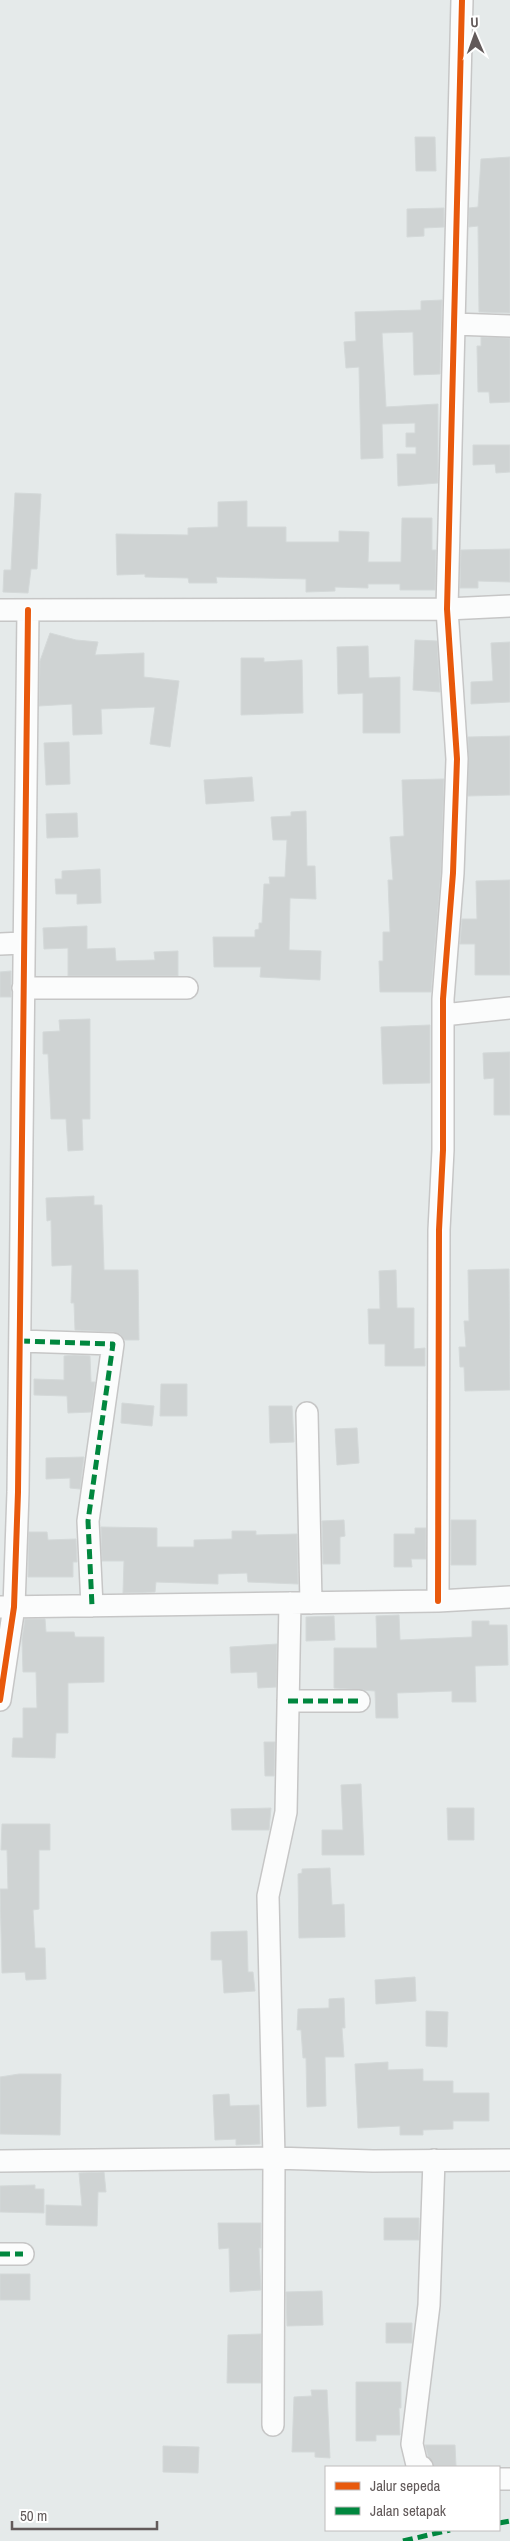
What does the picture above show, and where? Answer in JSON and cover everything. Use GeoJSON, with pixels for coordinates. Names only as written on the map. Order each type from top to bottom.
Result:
{"type":"FeatureCollection","features":[{"type":"Feature","properties":{"kind":"street"},"geometry":{"type":"LineString","coordinates":[[438,1601],[438,1230],[443,1150],[443,1015],[454,873],[457,759],[448,609],[462,0]]}},
{"type":"Feature","properties":{"kind":"street"},"geometry":{"type":"LineString","coordinates":[[454,324],[510,326]]}},
{"type":"Feature","properties":{"kind":"street"},"geometry":{"type":"LineString","coordinates":[[0,610],[448,609],[510,606]]}},
{"type":"Feature","properties":{"kind":"street"},"geometry":{"type":"LineString","coordinates":[[0,1700],[7,1607],[20,1341],[28,610]]}},
{"type":"Feature","properties":{"kind":"street"},"geometry":{"type":"LineString","coordinates":[[0,944],[23,943]]}},
{"type":"Feature","properties":{"kind":"street"},"geometry":{"type":"LineString","coordinates":[[23,988],[187,988]]}},
{"type":"Feature","properties":{"kind":"street"},"geometry":{"type":"LineString","coordinates":[[443,1015],[510,1008]]}},
{"type":"Feature","properties":{"kind":"street"},"geometry":{"type":"LineString","coordinates":[[20,1341],[113,1344],[88,1521],[92,1606]]}},
{"type":"Feature","properties":{"kind":"street"},"geometry":{"type":"LineString","coordinates":[[272,2424],[274,2158],[268,1896],[286,1812],[288,1701],[300,1603],[308,1413]]}},
{"type":"Feature","properties":{"kind":"street"},"geometry":{"type":"LineString","coordinates":[[7,1607],[438,1601],[510,1597]]}},
{"type":"Feature","properties":{"kind":"street"},"geometry":{"type":"LineString","coordinates":[[288,1701],[359,1701]]}},
{"type":"Feature","properties":{"kind":"street"},"geometry":{"type":"LineString","coordinates":[[0,2161],[274,2158],[510,2160]]}},
{"type":"Feature","properties":{"kind":"street"},"geometry":{"type":"LineString","coordinates":[[420,2466],[412,2454],[412,2444],[431,2274],[434,2160]]}},
{"type":"Feature","properties":{"kind":"street"},"geometry":{"type":"LineString","coordinates":[[0,2254],[23,2254]]}},
{"type":"Feature","properties":{"kind":"building"},"geometry":{"type":"Polygon","coordinates":[[[415,137],[435,137],[436,171],[416,171],[415,137]]]}},
{"type":"Feature","properties":{"kind":"building"},"geometry":{"type":"Polygon","coordinates":[[[510,157],[510,313],[479,312],[478,226],[469,227],[469,208],[478,207],[481,159],[510,157]]]}},
{"type":"Feature","properties":{"kind":"building"},"geometry":{"type":"Polygon","coordinates":[[[444,208],[444,227],[424,228],[424,236],[407,237],[407,209],[444,208]]]}},
{"type":"Feature","properties":{"kind":"building"},"geometry":{"type":"Polygon","coordinates":[[[442,300],[440,374],[414,375],[413,332],[382,333],[386,407],[438,404],[438,483],[398,486],[397,454],[416,454],[416,447],[406,447],[406,433],[415,433],[415,423],[382,424],[383,458],[361,459],[359,367],[346,368],[344,342],[356,341],[355,312],[421,310],[421,301],[442,300]]]}},
{"type":"Feature","properties":{"kind":"building"},"geometry":{"type":"Polygon","coordinates":[[[481,337],[510,338],[510,402],[490,403],[489,392],[478,392],[477,346],[481,346],[481,337]]]}},
{"type":"Feature","properties":{"kind":"building"},"geometry":{"type":"Polygon","coordinates":[[[473,445],[510,445],[510,472],[496,473],[495,464],[473,465],[473,445]]]}},
{"type":"Feature","properties":{"kind":"building"},"geometry":{"type":"Polygon","coordinates":[[[15,493],[41,494],[37,569],[31,569],[28,593],[3,592],[4,570],[11,570],[15,493]]]}},
{"type":"Feature","properties":{"kind":"building"},"geometry":{"type":"Polygon","coordinates":[[[247,501],[247,527],[286,527],[286,542],[339,542],[339,531],[369,532],[368,562],[401,562],[402,518],[432,518],[432,550],[436,550],[435,590],[400,590],[400,584],[368,584],[368,588],[335,587],[335,591],[306,592],[306,579],[216,577],[217,583],[189,583],[188,578],[145,577],[145,574],[117,575],[116,534],[188,535],[188,528],[218,527],[218,502],[247,501]]]}},
{"type":"Feature","properties":{"kind":"building"},"geometry":{"type":"Polygon","coordinates":[[[510,549],[510,582],[478,581],[478,588],[460,588],[461,550],[510,549]]]}},
{"type":"Feature","properties":{"kind":"building"},"geometry":{"type":"Polygon","coordinates":[[[50,633],[76,640],[98,642],[95,655],[144,653],[144,677],[179,681],[170,747],[150,744],[155,707],[101,709],[102,734],[73,735],[72,704],[39,706],[40,661],[50,633]]]}},
{"type":"Feature","properties":{"kind":"building"},"geometry":{"type":"Polygon","coordinates":[[[415,640],[437,641],[440,692],[413,690],[415,640]]]}},
{"type":"Feature","properties":{"kind":"building"},"geometry":{"type":"Polygon","coordinates":[[[510,642],[510,702],[471,704],[471,682],[493,681],[491,643],[510,642]]]}},
{"type":"Feature","properties":{"kind":"building"},"geometry":{"type":"Polygon","coordinates":[[[368,646],[369,678],[400,677],[400,733],[363,733],[363,693],[338,694],[337,647],[368,646]]]}},
{"type":"Feature","properties":{"kind":"building"},"geometry":{"type":"Polygon","coordinates":[[[241,658],[264,658],[264,662],[302,660],[303,713],[241,715],[241,658]]]}},
{"type":"Feature","properties":{"kind":"building"},"geometry":{"type":"Polygon","coordinates":[[[510,736],[510,795],[468,796],[468,737],[510,736]]]}},
{"type":"Feature","properties":{"kind":"building"},"geometry":{"type":"Polygon","coordinates":[[[69,742],[70,784],[46,785],[44,743],[69,742]]]}},
{"type":"Feature","properties":{"kind":"building"},"geometry":{"type":"Polygon","coordinates":[[[252,777],[254,801],[206,804],[204,780],[252,777]]]}},
{"type":"Feature","properties":{"kind":"building"},"geometry":{"type":"Polygon","coordinates":[[[444,779],[441,872],[431,992],[380,992],[379,961],[383,961],[383,932],[390,932],[388,880],[393,880],[390,837],[404,836],[402,780],[444,779]]]}},
{"type":"Feature","properties":{"kind":"building"},"geometry":{"type":"Polygon","coordinates":[[[306,811],[307,866],[315,866],[316,899],[290,898],[289,950],[321,951],[320,980],[260,977],[261,967],[214,967],[213,937],[255,937],[255,930],[259,929],[259,923],[262,923],[264,884],[270,884],[269,877],[285,877],[287,840],[273,840],[271,817],[291,816],[291,812],[306,811]]]}},
{"type":"Feature","properties":{"kind":"building"},"geometry":{"type":"Polygon","coordinates":[[[77,813],[78,837],[47,838],[46,814],[77,813]]]}},
{"type":"Feature","properties":{"kind":"building"},"geometry":{"type":"Polygon","coordinates":[[[100,869],[101,903],[77,904],[77,894],[56,894],[55,879],[62,879],[62,871],[100,869]]]}},
{"type":"Feature","properties":{"kind":"building"},"geometry":{"type":"Polygon","coordinates":[[[510,880],[510,975],[475,975],[475,944],[460,944],[462,919],[477,919],[476,881],[510,880]]]}},
{"type":"Feature","properties":{"kind":"building"},"geometry":{"type":"Polygon","coordinates":[[[87,926],[87,949],[115,948],[116,961],[155,960],[154,952],[178,951],[178,976],[68,976],[68,948],[44,949],[43,928],[87,926]]]}},
{"type":"Feature","properties":{"kind":"building"},"geometry":{"type":"Polygon","coordinates":[[[11,971],[11,997],[0,997],[0,972],[11,971]]]}},
{"type":"Feature","properties":{"kind":"building"},"geometry":{"type":"Polygon","coordinates":[[[90,1019],[90,1119],[82,1119],[83,1150],[68,1151],[66,1119],[51,1119],[48,1054],[43,1054],[43,1032],[60,1031],[59,1020],[90,1019]]]}},
{"type":"Feature","properties":{"kind":"building"},"geometry":{"type":"Polygon","coordinates":[[[430,1025],[430,1083],[383,1084],[381,1027],[430,1025]]]}},
{"type":"Feature","properties":{"kind":"building"},"geometry":{"type":"Polygon","coordinates":[[[510,1052],[510,1115],[494,1115],[494,1078],[484,1079],[483,1053],[510,1052]]]}},
{"type":"Feature","properties":{"kind":"building"},"geometry":{"type":"Polygon","coordinates":[[[94,1196],[94,1205],[102,1205],[104,1270],[138,1270],[139,1340],[125,1340],[120,1334],[113,1332],[75,1330],[74,1303],[71,1303],[72,1265],[52,1266],[51,1220],[47,1221],[46,1198],[94,1196]]]}},
{"type":"Feature","properties":{"kind":"building"},"geometry":{"type":"Polygon","coordinates":[[[509,1269],[510,1390],[465,1391],[464,1367],[460,1367],[459,1347],[466,1347],[464,1321],[469,1321],[468,1270],[509,1269]]]}},
{"type":"Feature","properties":{"kind":"building"},"geometry":{"type":"Polygon","coordinates":[[[396,1270],[397,1308],[414,1308],[414,1349],[425,1348],[425,1366],[385,1366],[385,1344],[369,1344],[368,1309],[380,1309],[379,1271],[396,1270]]]}},
{"type":"Feature","properties":{"kind":"building"},"geometry":{"type":"Polygon","coordinates":[[[64,1356],[90,1356],[91,1382],[95,1382],[91,1412],[68,1413],[67,1396],[34,1395],[34,1379],[64,1380],[64,1356]]]}},
{"type":"Feature","properties":{"kind":"building"},"geometry":{"type":"Polygon","coordinates":[[[161,1384],[187,1384],[187,1416],[160,1416],[161,1384]]]}},
{"type":"Feature","properties":{"kind":"building"},"geometry":{"type":"Polygon","coordinates":[[[122,1403],[154,1406],[152,1426],[121,1423],[122,1403]]]}},
{"type":"Feature","properties":{"kind":"building"},"geometry":{"type":"Polygon","coordinates":[[[269,1406],[292,1406],[294,1442],[270,1443],[269,1406]]]}},
{"type":"Feature","properties":{"kind":"building"},"geometry":{"type":"Polygon","coordinates":[[[357,1428],[359,1463],[337,1465],[335,1429],[357,1428]]]}},
{"type":"Feature","properties":{"kind":"building"},"geometry":{"type":"Polygon","coordinates":[[[84,1457],[80,1489],[70,1488],[70,1478],[46,1479],[46,1458],[84,1457]]]}},
{"type":"Feature","properties":{"kind":"building"},"geometry":{"type":"Polygon","coordinates":[[[344,1520],[345,1536],[340,1537],[340,1564],[323,1564],[322,1521],[344,1520]]]}},
{"type":"Feature","properties":{"kind":"building"},"geometry":{"type":"Polygon","coordinates":[[[451,1520],[476,1520],[476,1565],[451,1565],[451,1520]]]}},
{"type":"Feature","properties":{"kind":"building"},"geometry":{"type":"Polygon","coordinates":[[[101,1527],[157,1528],[157,1547],[194,1547],[194,1540],[232,1539],[232,1531],[256,1531],[256,1535],[297,1534],[298,1584],[248,1582],[247,1573],[218,1574],[218,1584],[156,1582],[155,1592],[123,1593],[124,1561],[102,1561],[101,1527]]]}},
{"type":"Feature","properties":{"kind":"building"},"geometry":{"type":"Polygon","coordinates":[[[415,1528],[426,1528],[426,1559],[411,1559],[412,1567],[394,1567],[394,1534],[415,1534],[415,1528]]]}},
{"type":"Feature","properties":{"kind":"building"},"geometry":{"type":"Polygon","coordinates":[[[29,1532],[47,1532],[48,1540],[76,1539],[77,1562],[73,1562],[73,1577],[28,1577],[29,1532]]]}},
{"type":"Feature","properties":{"kind":"building"},"geometry":{"type":"Polygon","coordinates":[[[399,1615],[400,1640],[472,1637],[472,1621],[489,1621],[489,1625],[507,1625],[508,1665],[475,1666],[476,1702],[452,1702],[452,1691],[397,1693],[398,1718],[376,1718],[375,1691],[334,1688],[334,1648],[377,1648],[376,1616],[399,1615]]]}},
{"type":"Feature","properties":{"kind":"building"},"geometry":{"type":"Polygon","coordinates":[[[334,1616],[335,1640],[306,1641],[306,1617],[334,1616]]]}},
{"type":"Feature","properties":{"kind":"building"},"geometry":{"type":"Polygon","coordinates":[[[25,1619],[45,1619],[46,1632],[74,1632],[75,1637],[104,1637],[104,1682],[68,1683],[68,1733],[56,1733],[55,1758],[12,1757],[13,1738],[23,1738],[23,1708],[37,1708],[36,1672],[23,1672],[22,1639],[25,1619]]]}},
{"type":"Feature","properties":{"kind":"building"},"geometry":{"type":"Polygon","coordinates":[[[277,1644],[276,1687],[258,1688],[257,1672],[231,1673],[230,1647],[277,1644]]]}},
{"type":"Feature","properties":{"kind":"building"},"geometry":{"type":"Polygon","coordinates":[[[264,1742],[275,1742],[274,1776],[265,1776],[264,1742]]]}},
{"type":"Feature","properties":{"kind":"building"},"geometry":{"type":"Polygon","coordinates":[[[361,1784],[364,1855],[322,1855],[322,1830],[343,1830],[341,1785],[361,1784]]]}},
{"type":"Feature","properties":{"kind":"building"},"geometry":{"type":"Polygon","coordinates":[[[271,1808],[269,1830],[232,1830],[231,1809],[271,1808]]]}},
{"type":"Feature","properties":{"kind":"building"},"geometry":{"type":"Polygon","coordinates":[[[447,1808],[474,1808],[474,1840],[448,1840],[447,1808]]]}},
{"type":"Feature","properties":{"kind":"building"},"geometry":{"type":"Polygon","coordinates":[[[2,1824],[50,1824],[50,1850],[39,1850],[39,1909],[33,1910],[35,1948],[45,1948],[46,1979],[26,1980],[25,1972],[2,1973],[0,1889],[8,1889],[7,1850],[1,1850],[2,1824]]]}},
{"type":"Feature","properties":{"kind":"building"},"geometry":{"type":"Polygon","coordinates":[[[330,1868],[332,1905],[344,1904],[345,1937],[299,1938],[298,1874],[302,1873],[302,1869],[330,1868]]]}},
{"type":"Feature","properties":{"kind":"building"},"geometry":{"type":"Polygon","coordinates":[[[247,1931],[248,1972],[253,1972],[255,1991],[224,1993],[222,1960],[211,1960],[211,1932],[247,1931]]]}},
{"type":"Feature","properties":{"kind":"building"},"geometry":{"type":"Polygon","coordinates":[[[415,1977],[416,2001],[376,2004],[375,1980],[415,1977]]]}},
{"type":"Feature","properties":{"kind":"building"},"geometry":{"type":"Polygon","coordinates":[[[344,1998],[345,2028],[342,2028],[344,2057],[325,2057],[326,2106],[307,2107],[306,2058],[303,2058],[301,2030],[297,2030],[298,2009],[329,2008],[329,1999],[344,1998]]]}},
{"type":"Feature","properties":{"kind":"building"},"geometry":{"type":"Polygon","coordinates":[[[426,2011],[448,2012],[447,2047],[426,2046],[426,2011]]]}},
{"type":"Feature","properties":{"kind":"building"},"geometry":{"type":"Polygon","coordinates":[[[388,2062],[388,2070],[423,2069],[423,2081],[453,2081],[453,2093],[489,2093],[489,2121],[453,2121],[453,2129],[423,2130],[423,2135],[400,2135],[400,2126],[358,2128],[355,2064],[388,2062]]]}},
{"type":"Feature","properties":{"kind":"building"},"geometry":{"type":"Polygon","coordinates":[[[19,2074],[61,2074],[60,2135],[0,2134],[0,2077],[19,2074]]]}},
{"type":"Feature","properties":{"kind":"building"},"geometry":{"type":"Polygon","coordinates":[[[229,2094],[230,2106],[259,2105],[260,2144],[236,2145],[236,2139],[215,2140],[213,2095],[229,2094]]]}},
{"type":"Feature","properties":{"kind":"building"},"geometry":{"type":"Polygon","coordinates":[[[104,2172],[106,2192],[98,2192],[97,2226],[46,2225],[46,2205],[82,2206],[79,2173],[104,2172]]]}},
{"type":"Feature","properties":{"kind":"building"},"geometry":{"type":"Polygon","coordinates":[[[35,2185],[35,2189],[44,2189],[44,2213],[0,2212],[0,2186],[35,2185]]]}},
{"type":"Feature","properties":{"kind":"building"},"geometry":{"type":"Polygon","coordinates":[[[384,2218],[419,2218],[419,2240],[384,2240],[384,2218]]]}},
{"type":"Feature","properties":{"kind":"building"},"geometry":{"type":"Polygon","coordinates":[[[218,2223],[261,2223],[261,2248],[259,2248],[261,2290],[230,2292],[229,2248],[219,2249],[218,2223]]]}},
{"type":"Feature","properties":{"kind":"building"},"geometry":{"type":"Polygon","coordinates":[[[0,2274],[30,2274],[30,2300],[0,2300],[0,2274]]]}},
{"type":"Feature","properties":{"kind":"building"},"geometry":{"type":"Polygon","coordinates":[[[322,2291],[323,2325],[287,2326],[286,2292],[322,2291]]]}},
{"type":"Feature","properties":{"kind":"building"},"geometry":{"type":"Polygon","coordinates":[[[386,2323],[412,2323],[412,2343],[386,2343],[386,2323]]]}},
{"type":"Feature","properties":{"kind":"building"},"geometry":{"type":"Polygon","coordinates":[[[261,2334],[261,2383],[227,2383],[228,2335],[261,2334]]]}},
{"type":"Feature","properties":{"kind":"building"},"geometry":{"type":"Polygon","coordinates":[[[356,2382],[401,2382],[401,2408],[399,2408],[400,2435],[376,2435],[376,2441],[356,2441],[356,2382]]]}},
{"type":"Feature","properties":{"kind":"building"},"geometry":{"type":"Polygon","coordinates":[[[311,2390],[327,2390],[330,2458],[315,2457],[315,2452],[292,2452],[294,2397],[312,2396],[311,2390]]]}},
{"type":"Feature","properties":{"kind":"building"},"geometry":{"type":"Polygon","coordinates":[[[425,2445],[455,2445],[456,2466],[434,2466],[428,2456],[425,2445]]]}},
{"type":"Feature","properties":{"kind":"building"},"geometry":{"type":"Polygon","coordinates":[[[163,2446],[199,2447],[198,2473],[163,2472],[163,2446]]]}},
{"type":"Feature","properties":{"kind":"marked path"},"geometry":{"type":"LineString","coordinates":[[20,1341],[113,1344],[88,1521],[92,1606]]}},
{"type":"Feature","properties":{"kind":"marked path"},"geometry":{"type":"LineString","coordinates":[[288,1701],[359,1701]]}},
{"type":"Feature","properties":{"kind":"marked path"},"geometry":{"type":"LineString","coordinates":[[0,2254],[23,2254]]}},
{"type":"Feature","properties":{"kind":"marked path"},"geometry":{"type":"LineString","coordinates":[[500,2523],[510,2521]]}},
{"type":"Feature","properties":{"kind":"marked path"},"geometry":{"type":"LineString","coordinates":[[403,2541],[446,2531]]}},
{"type":"Feature","properties":{"kind":"cycle path"},"geometry":{"type":"LineString","coordinates":[[438,1601],[439,1230],[443,1150],[443,999],[453,873],[457,759],[447,609],[462,0]]}},
{"type":"Feature","properties":{"kind":"cycle path"},"geometry":{"type":"LineString","coordinates":[[0,1700],[14,1607],[18,1492],[28,610]]}}]}
